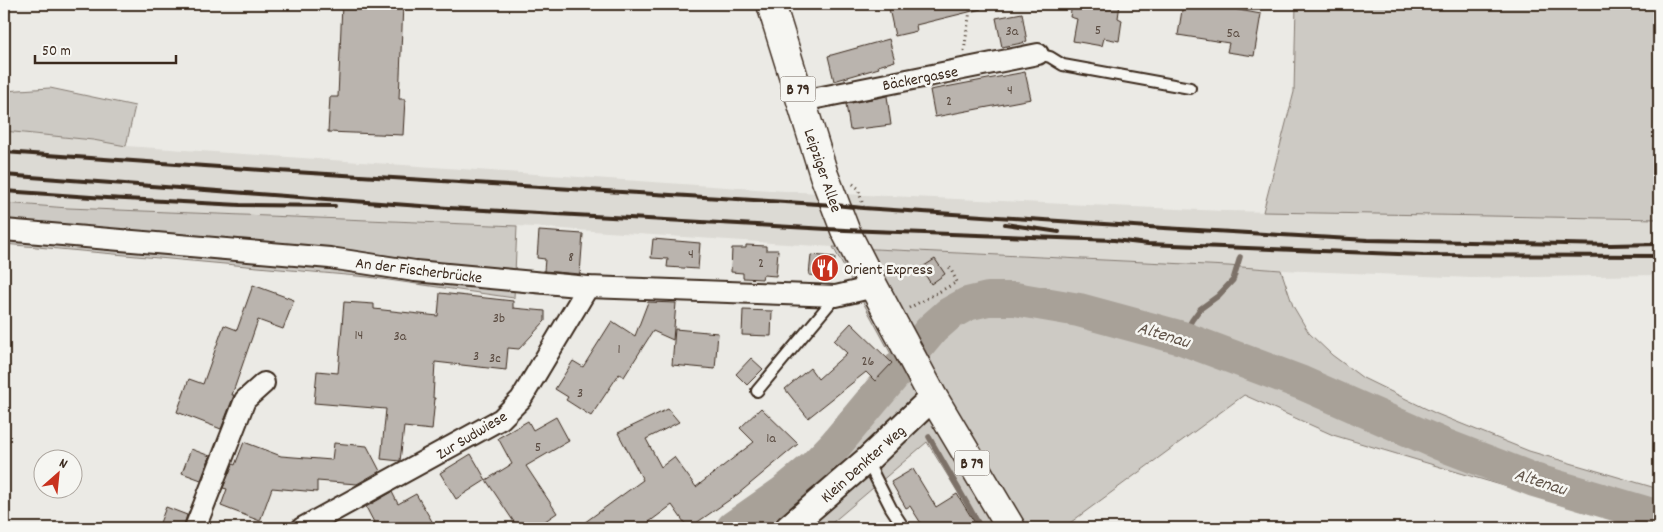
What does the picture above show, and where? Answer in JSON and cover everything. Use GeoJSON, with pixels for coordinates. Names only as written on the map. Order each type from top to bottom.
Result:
{"type":"FeatureCollection","features":[{"type":"Feature","properties":{"kind":"main road","name":"Leipziger Allee"},"geometry":{"type":"LineString","coordinates":[[772,4],[824,175],[841,219],[874,287],[900,319]]}},
{"type":"Feature","properties":{"kind":"main road","name":"B 79"},"geometry":{"type":"LineString","coordinates":[[900,319],[918,367],[933,397],[1011,528]]}},
{"type":"Feature","properties":{"kind":"street","name":"Bäckergasse"},"geometry":{"type":"LineString","coordinates":[[802,101],[1038,54]]}},
{"type":"Feature","properties":{"kind":"street","name":"An der Fischerbrücke"},"geometry":{"type":"LineString","coordinates":[[4,230],[330,258],[416,270],[588,286],[836,296],[874,287]]}},
{"type":"Feature","properties":{"kind":"street","name":"Zur Sudwiese"},"geometry":{"type":"LineString","coordinates":[[302,528],[501,419],[521,400],[588,286]]}},
{"type":"Feature","properties":{"kind":"street"},"geometry":{"type":"LineString","coordinates":[[195,528],[245,400],[264,383]]}},
{"type":"Feature","properties":{"kind":"street","name":"Klein Denkter Weg"},"geometry":{"type":"LineString","coordinates":[[788,528],[867,460],[933,397]]}},
{"type":"Feature","properties":{"kind":"lane"},"geometry":{"type":"LineString","coordinates":[[1038,54],[1050,57],[1063,65],[1190,88]]}},
{"type":"Feature","properties":{"kind":"lane"},"geometry":{"type":"LineString","coordinates":[[757,391],[836,296]]}},
{"type":"Feature","properties":{"kind":"lane"},"geometry":{"type":"LineString","coordinates":[[867,460],[891,508],[904,528]]}},
{"type":"Feature","properties":{"kind":"path"},"geometry":{"type":"LineString","coordinates":[[962,69],[971,4]]}},
{"type":"Feature","properties":{"kind":"path"},"geometry":{"type":"LineString","coordinates":[[900,319],[957,282],[948,264]]}},
{"type":"Feature","properties":{"kind":"shaded area"},"geometry":{"type":"Polygon","coordinates":[[[1296,4],[1659,4],[1659,219],[1263,212],[1294,92],[1296,4]]]}},
{"type":"Feature","properties":{"kind":"shaded area"},"geometry":{"type":"Polygon","coordinates":[[[50,88],[135,106],[126,146],[93,140],[4,131],[4,91],[50,88]]]}},
{"type":"Feature","properties":{"kind":"shaded area"},"geometry":{"type":"Polygon","coordinates":[[[4,131],[93,140],[126,146],[799,192],[1223,211],[1659,219],[1659,275],[1472,278],[1281,270],[833,247],[517,226],[68,208],[4,203],[4,131]]]}},
{"type":"Feature","properties":{"kind":"shaded area"},"geometry":{"type":"Polygon","coordinates":[[[4,203],[68,208],[517,226],[514,298],[368,277],[4,244],[4,203]]]}},
{"type":"Feature","properties":{"kind":"shaded area"},"geometry":{"type":"Polygon","coordinates":[[[833,247],[1281,270],[1293,306],[1309,333],[1332,355],[1363,378],[1437,414],[1529,451],[1659,489],[1659,528],[1645,528],[1333,435],[1244,395],[1063,528],[980,528],[927,442],[826,528],[713,528],[810,460],[897,365],[833,247]]]}},
{"type":"Feature","properties":{"kind":"building"},"geometry":{"type":"Polygon","coordinates":[[[342,4],[403,4],[399,99],[405,99],[403,135],[328,132],[330,97],[338,97],[342,4]]]}},
{"type":"Feature","properties":{"kind":"building"},"geometry":{"type":"Polygon","coordinates":[[[888,4],[981,4],[981,9],[916,25],[917,31],[895,36],[888,4]]]}},
{"type":"Feature","properties":{"kind":"building"},"geometry":{"type":"Polygon","coordinates":[[[1072,4],[1120,4],[1118,18],[1122,20],[1119,41],[1104,38],[1102,46],[1073,41],[1077,19],[1070,17],[1072,4]]]}},
{"type":"Feature","properties":{"kind":"building"},"geometry":{"type":"Polygon","coordinates":[[[1183,4],[1221,9],[1222,7],[1261,14],[1254,56],[1227,52],[1229,43],[1178,35],[1183,4]]]}},
{"type":"Feature","properties":{"kind":"building"},"geometry":{"type":"Polygon","coordinates":[[[1022,13],[1027,42],[1002,47],[996,18],[1022,13]]]}},
{"type":"Feature","properties":{"kind":"building"},"geometry":{"type":"Polygon","coordinates":[[[889,39],[895,61],[878,66],[879,68],[834,81],[828,56],[889,39]]]}},
{"type":"Feature","properties":{"kind":"building"},"geometry":{"type":"Polygon","coordinates":[[[1025,72],[1031,99],[935,117],[930,90],[1025,72]]]}},
{"type":"Feature","properties":{"kind":"building"},"geometry":{"type":"Polygon","coordinates":[[[887,96],[891,125],[850,130],[846,104],[887,96]]]}},
{"type":"Feature","properties":{"kind":"building"},"geometry":{"type":"Polygon","coordinates":[[[539,231],[583,234],[580,274],[544,271],[545,259],[537,258],[539,231]]]}},
{"type":"Feature","properties":{"kind":"building"},"geometry":{"type":"Polygon","coordinates":[[[653,239],[700,243],[698,269],[667,267],[668,259],[651,258],[653,239]]]}},
{"type":"Feature","properties":{"kind":"building"},"geometry":{"type":"Polygon","coordinates":[[[746,245],[766,246],[766,250],[778,250],[776,276],[763,275],[762,279],[743,278],[743,273],[731,272],[732,248],[746,248],[746,245]]]}},
{"type":"Feature","properties":{"kind":"building"},"geometry":{"type":"Polygon","coordinates":[[[811,255],[835,257],[834,277],[809,275],[811,255]]]}},
{"type":"Feature","properties":{"kind":"building"},"geometry":{"type":"Polygon","coordinates":[[[935,259],[945,274],[931,284],[921,268],[935,259]]]}},
{"type":"Feature","properties":{"kind":"building"},"geometry":{"type":"Polygon","coordinates":[[[253,285],[294,300],[283,329],[258,320],[221,429],[177,412],[189,379],[203,384],[224,325],[237,330],[253,285]]]}},
{"type":"Feature","properties":{"kind":"building"},"geometry":{"type":"Polygon","coordinates":[[[440,293],[513,301],[513,308],[545,311],[545,321],[519,349],[508,348],[506,370],[435,362],[433,398],[435,398],[432,430],[404,427],[400,461],[381,459],[386,409],[314,403],[317,371],[338,373],[344,302],[374,304],[374,309],[438,316],[440,293]]]}},
{"type":"Feature","properties":{"kind":"building"},"geometry":{"type":"Polygon","coordinates":[[[648,302],[676,303],[673,340],[653,331],[624,377],[619,374],[591,416],[566,400],[568,397],[555,389],[573,361],[583,367],[612,321],[635,336],[648,302]]]}},
{"type":"Feature","properties":{"kind":"building"},"geometry":{"type":"Polygon","coordinates":[[[743,310],[772,311],[771,336],[742,335],[743,310]]]}},
{"type":"Feature","properties":{"kind":"building"},"geometry":{"type":"Polygon","coordinates":[[[851,323],[892,363],[875,381],[866,372],[808,418],[785,389],[810,368],[818,379],[847,353],[834,341],[851,323]]]}},
{"type":"Feature","properties":{"kind":"building"},"geometry":{"type":"Polygon","coordinates":[[[675,329],[718,333],[715,369],[672,365],[675,329]]]}},
{"type":"Feature","properties":{"kind":"building"},"geometry":{"type":"Polygon","coordinates":[[[751,358],[763,369],[747,385],[736,374],[751,358]]]}},
{"type":"Feature","properties":{"kind":"building"},"geometry":{"type":"Polygon","coordinates":[[[761,408],[798,444],[738,494],[689,528],[672,505],[641,528],[577,528],[643,480],[618,433],[668,409],[679,422],[646,439],[661,467],[674,457],[696,487],[754,442],[740,428],[761,408]]]}},
{"type":"Feature","properties":{"kind":"building"},"geometry":{"type":"Polygon","coordinates":[[[556,417],[569,441],[526,466],[557,513],[535,528],[518,528],[486,480],[512,464],[498,438],[528,421],[533,430],[556,417]]]}},
{"type":"Feature","properties":{"kind":"building"},"geometry":{"type":"Polygon","coordinates":[[[244,442],[281,456],[332,460],[334,443],[367,446],[380,471],[357,484],[317,481],[317,492],[272,488],[260,521],[221,506],[227,489],[223,488],[244,442]]]}},
{"type":"Feature","properties":{"kind":"building"},"geometry":{"type":"Polygon","coordinates":[[[191,449],[210,456],[201,480],[182,473],[191,449]]]}},
{"type":"Feature","properties":{"kind":"building"},"geometry":{"type":"Polygon","coordinates":[[[471,454],[486,480],[456,499],[440,473],[471,454]]]}},
{"type":"Feature","properties":{"kind":"building"},"geometry":{"type":"Polygon","coordinates":[[[913,469],[936,507],[957,494],[978,528],[924,528],[910,506],[906,508],[891,482],[913,469]]]}},
{"type":"Feature","properties":{"kind":"building"},"geometry":{"type":"Polygon","coordinates":[[[392,492],[398,504],[416,494],[436,528],[377,528],[366,507],[392,492]]]}},
{"type":"Feature","properties":{"kind":"building"},"geometry":{"type":"Polygon","coordinates":[[[166,507],[187,515],[183,528],[158,528],[166,507]]]}},
{"type":"Feature","properties":{"kind":"waterway"},"geometry":{"type":"LineString","coordinates":[[1182,338],[1200,309],[1218,296],[1233,280],[1240,257]]}},
{"type":"Feature","properties":{"kind":"waterway","name":"Altenau"},"geometry":{"type":"LineString","coordinates":[[733,528],[783,493],[814,467],[836,444],[932,329],[949,314],[967,304],[988,299],[1015,299],[1079,310],[1182,338],[1302,383],[1441,444],[1534,480],[1659,517]]}},
{"type":"Feature","properties":{"kind":"waterway"},"geometry":{"type":"LineString","coordinates":[[929,437],[981,528]]}},
{"type":"Feature","properties":{"kind":"railway"},"geometry":{"type":"LineString","coordinates":[[4,152],[1368,240],[1611,245],[1659,244]]}},
{"type":"Feature","properties":{"kind":"railway"},"geometry":{"type":"LineString","coordinates":[[4,175],[448,208],[845,230],[1114,240],[1148,244],[1423,255],[1659,256]]}},
{"type":"Feature","properties":{"kind":"railway"},"geometry":{"type":"LineString","coordinates":[[4,191],[240,205],[335,206]]}},
{"type":"Feature","properties":{"kind":"railway"},"geometry":{"type":"LineString","coordinates":[[1005,224],[1059,232]]}},
{"type":"Feature","properties":{"kind":"place","name":"Orient Express"},"geometry":{"type":"Point","coordinates":[825,268]}}]}
